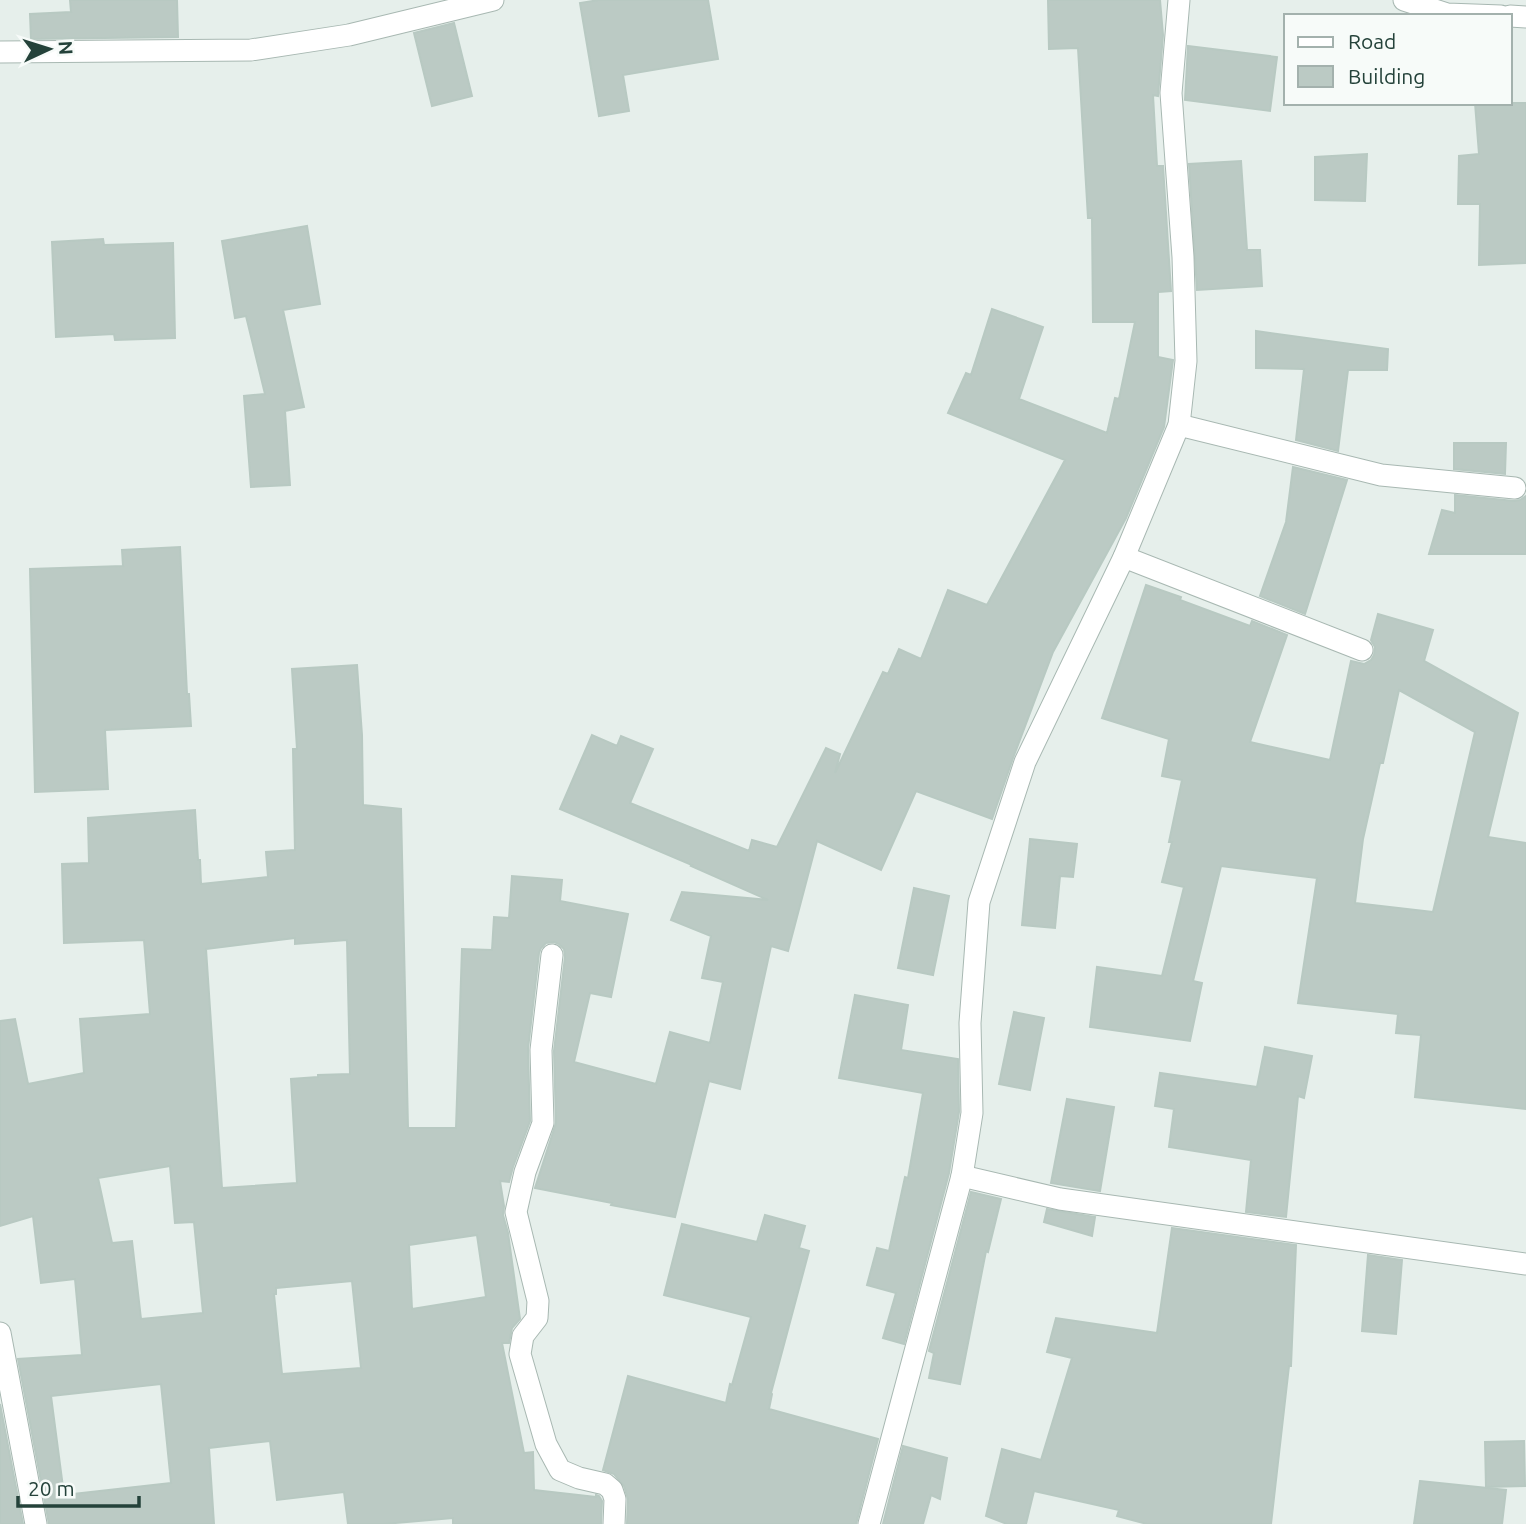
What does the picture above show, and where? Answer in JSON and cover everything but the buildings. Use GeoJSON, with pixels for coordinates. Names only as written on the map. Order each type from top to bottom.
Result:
{"type":"FeatureCollection","features":[{"type":"Feature","properties":{"kind":"street"},"geometry":{"type":"LineString","coordinates":[[0,52],[251,50],[349,35],[493,0]]}},
{"type":"Feature","properties":{"kind":"street"},"geometry":{"type":"LineString","coordinates":[[869,1524],[962,1176],[972,1113],[970,1023],[979,902],[1025,762],[1124,557],[1179,425],[1186,361],[1183,257],[1171,93],[1179,0]]}},
{"type":"Feature","properties":{"kind":"street"},"geometry":{"type":"LineString","coordinates":[[1404,0],[1447,14]]}},
{"type":"Feature","properties":{"kind":"street"},"geometry":{"type":"LineString","coordinates":[[1179,425],[1381,475],[1515,488]]}},
{"type":"Feature","properties":{"kind":"street"},"geometry":{"type":"LineString","coordinates":[[1124,557],[1362,650]]}},
{"type":"Feature","properties":{"kind":"street"},"geometry":{"type":"LineString","coordinates":[[552,955],[541,1050],[542,1123],[525,1172],[516,1212],[538,1301],[537,1318],[523,1336],[520,1354],[546,1444],[560,1470],[579,1479],[605,1484],[612,1490],[615,1499],[614,1524]]}},
{"type":"Feature","properties":{"kind":"street"},"geometry":{"type":"LineString","coordinates":[[962,1176],[1060,1199],[1526,1264]]}},
{"type":"Feature","properties":{"kind":"street"},"geometry":{"type":"LineString","coordinates":[[0,1333],[36,1524]]}}]}
